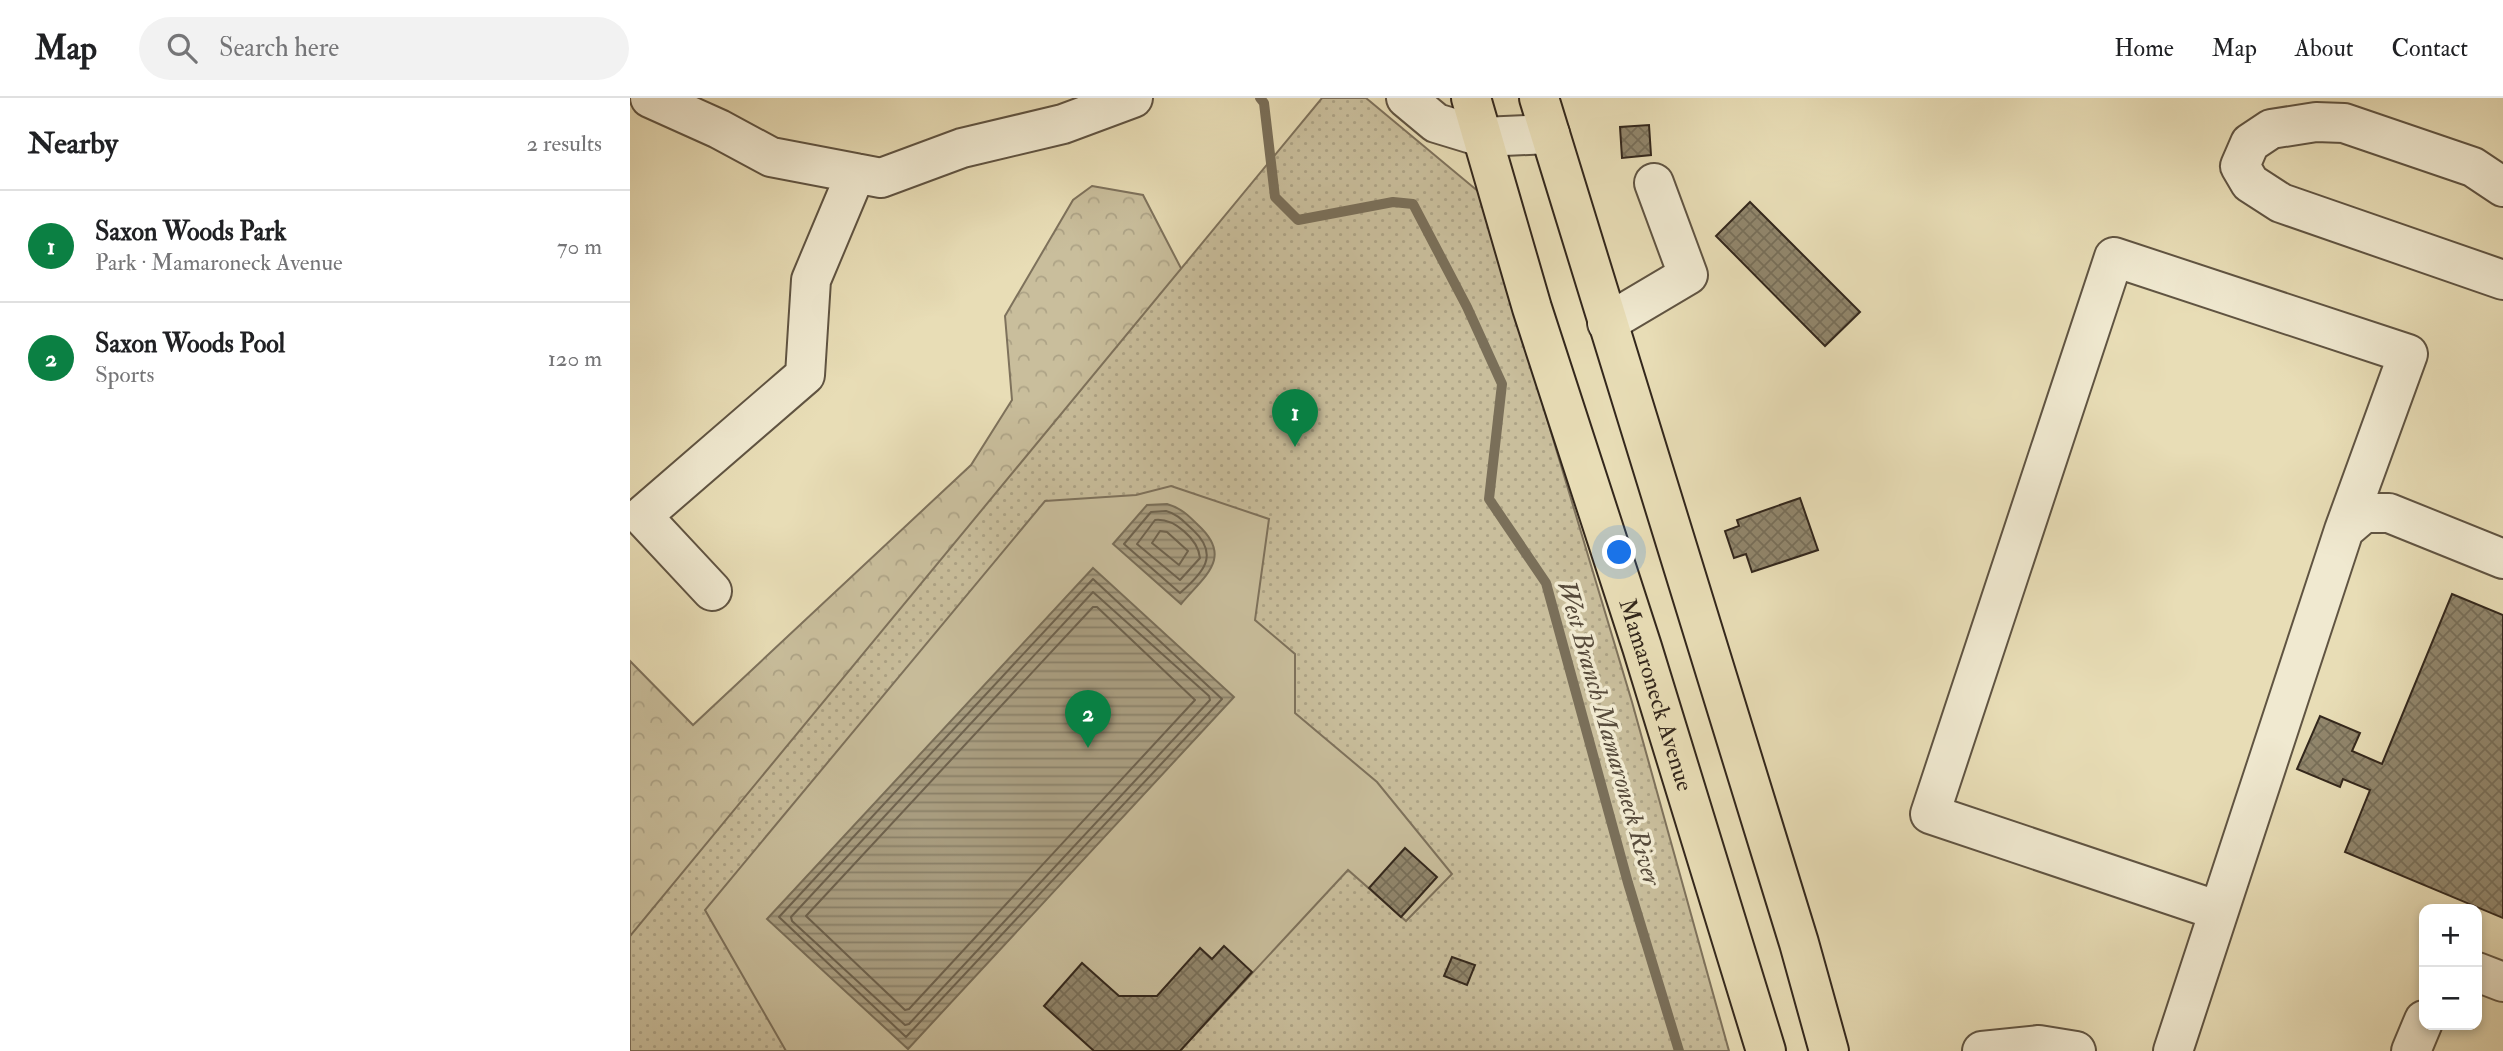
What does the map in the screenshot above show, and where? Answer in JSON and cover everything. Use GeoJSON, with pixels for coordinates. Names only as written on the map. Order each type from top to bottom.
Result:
{"type":"FeatureCollection","features":[{"type":"Feature","properties":{"kind":"main road","name":"Mamaroneck Avenue"},"geometry":{"type":"LineString","coordinates":[[1471,98],[1532,308],[1642,647],[1766,1051]]}},
{"type":"Feature","properties":{"kind":"main road"},"geometry":{"type":"LineString","coordinates":[[1539,98],[1795,930],[1829,1051]]}},
{"type":"Feature","properties":{"kind":"street"},"geometry":{"type":"LineString","coordinates":[[650,98],[719,129],[771,157],[881,178],[962,148],[1063,124],[1133,98]]}},
{"type":"Feature","properties":{"kind":"street"},"geometry":{"type":"LineString","coordinates":[[1406,98],[1436,123],[1482,138],[1550,134]]}},
{"type":"Feature","properties":{"kind":"street"},"geometry":{"type":"LineString","coordinates":[[2503,187],[2473,167],[2344,123],[2316,122],[2271,129],[2250,143],[2240,166],[2250,183],[2281,203],[2503,280]]}},
{"type":"Feature","properties":{"kind":"street"},"geometry":{"type":"LineString","coordinates":[[712,591],[642,516],[806,375],[811,279],[856,173]]}},
{"type":"Feature","properties":{"kind":"street"},"geometry":{"type":"LineString","coordinates":[[1607,323],[1688,275],[1654,183]]}},
{"type":"Feature","properties":{"kind":"street"},"geometry":{"type":"LineString","coordinates":[[2173,1051],[2219,911],[2344,530],[2408,354],[2114,257],[1930,814],[2219,911]]}},
{"type":"Feature","properties":{"kind":"street"},"geometry":{"type":"LineString","coordinates":[[2344,530],[2364,513],[2389,513],[2503,559]]}},
{"type":"Feature","properties":{"kind":"street"},"geometry":{"type":"LineString","coordinates":[[2482,974],[2503,982]]}},
{"type":"Feature","properties":{"kind":"street"},"geometry":{"type":"LineString","coordinates":[[2411,1051],[2420,1030]]}},
{"type":"Feature","properties":{"kind":"street"},"geometry":{"type":"LineString","coordinates":[[1982,1051],[2039,1045],[2076,1051]]}},
{"type":"Feature","properties":{"kind":"green space"},"geometry":{"type":"Polygon","coordinates":[[[1322,98],[1366,98],[1479,192],[1632,702],[1729,1051],[630,1051],[630,936],[1322,98]]]}},
{"type":"Feature","properties":{"kind":"green space"},"geometry":{"type":"Polygon","coordinates":[[[1092,186],[1143,195],[1198,301],[630,1051],[630,661],[693,725],[971,465],[1012,400],[1005,316],[1073,200],[1092,186]]]}},
{"type":"Feature","properties":{"kind":"green space"},"geometry":{"type":"Polygon","coordinates":[[[1171,486],[1269,519],[1255,620],[1295,654],[1295,713],[1377,782],[1452,874],[1406,921],[1348,870],[1180,1051],[786,1051],[705,910],[1045,501],[1136,495],[1171,486]]]}},
{"type":"Feature","properties":{"kind":"water"},"geometry":{"type":"Polygon","coordinates":[[[1167,504],[1191,518],[1209,537],[1214,547],[1212,566],[1181,604],[1113,544],[1147,505],[1167,504]]]}},
{"type":"Feature","properties":{"kind":"water"},"geometry":{"type":"Polygon","coordinates":[[[1093,568],[1234,697],[908,1049],[767,919],[1093,568]]]}},
{"type":"Feature","properties":{"kind":"building"},"geometry":{"type":"Polygon","coordinates":[[[1649,125],[1651,155],[1622,158],[1620,127],[1649,125]]]}},
{"type":"Feature","properties":{"kind":"building"},"geometry":{"type":"Polygon","coordinates":[[[1750,202],[1860,312],[1825,346],[1716,236],[1750,202]]]}},
{"type":"Feature","properties":{"kind":"building"},"geometry":{"type":"Polygon","coordinates":[[[1800,498],[1818,550],[1752,572],[1746,554],[1734,558],[1725,531],[1739,526],[1737,520],[1800,498]]]}},
{"type":"Feature","properties":{"kind":"building"},"geometry":{"type":"Polygon","coordinates":[[[2452,594],[2503,615],[2503,918],[2482,909],[2482,904],[2469,904],[2345,852],[2370,790],[2343,779],[2340,787],[2297,769],[2320,716],[2360,733],[2352,751],[2382,764],[2452,594]]]}},
{"type":"Feature","properties":{"kind":"building"},"geometry":{"type":"Polygon","coordinates":[[[1405,848],[1437,877],[1401,917],[1369,888],[1405,848]]]}},
{"type":"Feature","properties":{"kind":"building"},"geometry":{"type":"Polygon","coordinates":[[[1224,946],[1252,972],[1180,1051],[1094,1051],[1044,1006],[1082,963],[1119,996],[1157,996],[1200,948],[1212,959],[1224,946]]]}},
{"type":"Feature","properties":{"kind":"building"},"geometry":{"type":"Polygon","coordinates":[[[1452,957],[1475,965],[1467,985],[1444,976],[1452,957]]]}},
{"type":"Feature","properties":{"kind":"waterway","name":"West Branch Mamaroneck River"},"geometry":{"type":"LineString","coordinates":[[1260,98],[1264,103],[1275,197],[1298,220],[1393,202],[1413,204],[1467,307],[1502,384],[1489,499],[1546,583],[1628,883],[1679,1051]]}},
{"type":"Feature","properties":{"kind":"place","name":"Saxon Woods Park"},"geometry":{"type":"Point","coordinates":[1295,447]}},
{"type":"Feature","properties":{"kind":"place","name":"Saxon Woods Pool"},"geometry":{"type":"Point","coordinates":[1088,748]}}]}
